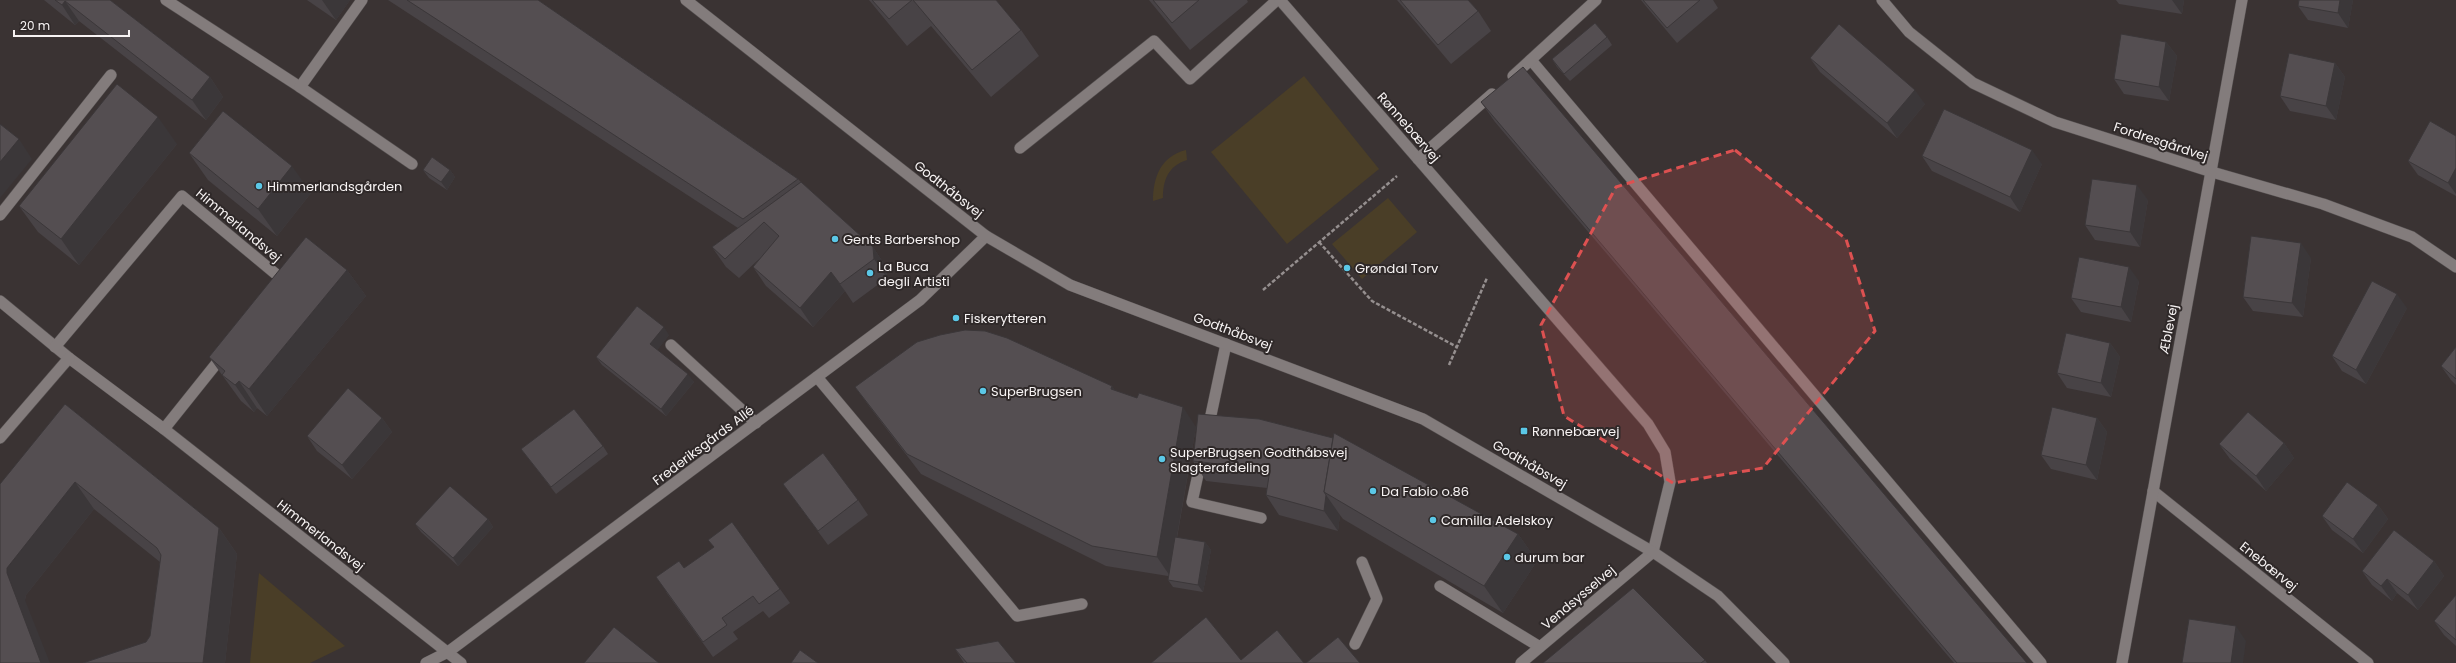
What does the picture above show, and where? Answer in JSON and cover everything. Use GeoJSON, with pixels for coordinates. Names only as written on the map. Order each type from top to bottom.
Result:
{"type":"FeatureCollection","features":[{"type":"Feature","properties":{"kind":"street"},"geometry":{"type":"LineString","coordinates":[[166,0],[300,87],[412,164]]}},
{"type":"Feature","properties":{"kind":"street"},"geometry":{"type":"LineString","coordinates":[[300,87],[362,0]]}},
{"type":"Feature","properties":{"kind":"street","name":"Godthåbsvej"},"geometry":{"type":"LineString","coordinates":[[686,0],[986,236],[1070,285],[1423,419],[1653,552],[1718,596],[1784,663]]}},
{"type":"Feature","properties":{"kind":"street"},"geometry":{"type":"LineString","coordinates":[[1020,148],[1154,41],[1190,79],[1277,0]]}},
{"type":"Feature","properties":{"kind":"street","name":"Rønnebærvej"},"geometry":{"type":"LineString","coordinates":[[1280,0],[1648,424],[1665,452],[1670,482],[1653,552]]}},
{"type":"Feature","properties":{"kind":"street"},"geometry":{"type":"LineString","coordinates":[[1418,159],[1531,60],[1596,0]]}},
{"type":"Feature","properties":{"kind":"street","name":"Fordresgårdvej"},"geometry":{"type":"LineString","coordinates":[[1882,0],[1909,32],[1973,83],[2055,122],[2212,172],[2323,204],[2412,237],[2456,267]]}},
{"type":"Feature","properties":{"kind":"street","name":"Æblevej"},"geometry":{"type":"LineString","coordinates":[[2122,663],[2242,0]]}},
{"type":"Feature","properties":{"kind":"street"},"geometry":{"type":"LineString","coordinates":[[1531,60],[2041,663]]}},
{"type":"Feature","properties":{"kind":"street"},"geometry":{"type":"LineString","coordinates":[[0,215],[111,75]]}},
{"type":"Feature","properties":{"kind":"street","name":"Himmerlandsvej"},"geometry":{"type":"LineString","coordinates":[[56,347],[182,196],[283,280],[273,292]]}},
{"type":"Feature","properties":{"kind":"street","name":"Frederiksgårds Allé"},"geometry":{"type":"LineString","coordinates":[[426,663],[448,652],[920,300],[986,236]]}},
{"type":"Feature","properties":{"kind":"street","name":"Himmerlandsvej"},"geometry":{"type":"LineString","coordinates":[[0,301],[69,358],[164,429],[461,663]]}},
{"type":"Feature","properties":{"kind":"street"},"geometry":{"type":"LineString","coordinates":[[164,429],[234,342]]}},
{"type":"Feature","properties":{"kind":"street"},"geometry":{"type":"LineString","coordinates":[[1226,344],[1192,502],[1261,518]]}},
{"type":"Feature","properties":{"kind":"street"},"geometry":{"type":"LineString","coordinates":[[671,345],[756,423]]}},
{"type":"Feature","properties":{"kind":"street"},"geometry":{"type":"LineString","coordinates":[[0,438],[69,358]]}},
{"type":"Feature","properties":{"kind":"street"},"geometry":{"type":"LineString","coordinates":[[817,377],[1018,616],[1082,604]]}},
{"type":"Feature","properties":{"kind":"street","name":"Enebærvej"},"geometry":{"type":"LineString","coordinates":[[2153,491],[2368,663]]}},
{"type":"Feature","properties":{"kind":"street","name":"Vendsysselvej"},"geometry":{"type":"LineString","coordinates":[[1521,663],[1653,552]]}},
{"type":"Feature","properties":{"kind":"street"},"geometry":{"type":"LineString","coordinates":[[1355,644],[1377,599],[1362,562]]}},
{"type":"Feature","properties":{"kind":"street"},"geometry":{"type":"LineString","coordinates":[[1440,586],[1540,647]]}},
{"type":"Feature","properties":{"kind":"path"},"geometry":{"type":"LineString","coordinates":[[1263,290],[1418,159]]}},
{"type":"Feature","properties":{"kind":"path"},"geometry":{"type":"LineString","coordinates":[[1319,242],[1372,301],[1457,347]]}},
{"type":"Feature","properties":{"kind":"path"},"geometry":{"type":"LineString","coordinates":[[1448,365],[1498,251]]}},
{"type":"Feature","properties":{"kind":"highlighted area"},"geometry":{"type":"Polygon","coordinates":[[[1735,150],[1846,239],[1875,331],[1763,468],[1673,483],[1564,416],[1541,325],[1616,187],[1735,150]]]}},
{"type":"Feature","properties":{"kind":"shaded area"},"geometry":{"type":"Polygon","coordinates":[[[1304,76],[1379,169],[1287,244],[1211,152],[1304,76]]]}},
{"type":"Feature","properties":{"kind":"shaded area"},"geometry":{"type":"Polygon","coordinates":[[[1186,150],[1187,160],[1175,166],[1168,174],[1164,185],[1163,198],[1153,201],[1153,192],[1160,169],[1170,157],[1186,150]]]}},
{"type":"Feature","properties":{"kind":"shaded area"},"geometry":{"type":"Polygon","coordinates":[[[1388,198],[1417,232],[1362,279],[1332,244],[1388,198]]]}},
{"type":"Feature","properties":{"kind":"shaded area"},"geometry":{"type":"Polygon","coordinates":[[[259,573],[345,646],[310,663],[250,663],[259,573]]]}},
{"type":"Feature","properties":{"kind":"building"},"geometry":{"type":"Polygon","coordinates":[[[55,0],[110,0],[210,77],[192,100],[65,1],[62,5],[55,0]]]}},
{"type":"Feature","properties":{"kind":"building"},"geometry":{"type":"Polygon","coordinates":[[[407,0],[538,0],[798,179],[743,219],[407,0]]]}},
{"type":"Feature","properties":{"kind":"building"},"geometry":{"type":"Polygon","coordinates":[[[872,0],[912,0],[889,19],[872,0]]]}},
{"type":"Feature","properties":{"kind":"building"},"geometry":{"type":"Polygon","coordinates":[[[913,0],[996,0],[1021,30],[972,70],[913,0]]]}},
{"type":"Feature","properties":{"kind":"building"},"geometry":{"type":"Polygon","coordinates":[[[1153,0],[1199,0],[1172,23],[1153,0]]]}},
{"type":"Feature","properties":{"kind":"building"},"geometry":{"type":"Polygon","coordinates":[[[1400,0],[1468,0],[1478,11],[1438,45],[1400,0]]]}},
{"type":"Feature","properties":{"kind":"building"},"geometry":{"type":"Polygon","coordinates":[[[1643,0],[1700,0],[1667,28],[1643,0]]]}},
{"type":"Feature","properties":{"kind":"building"},"geometry":{"type":"Polygon","coordinates":[[[2299,0],[2340,0],[2338,13],[2298,6],[2299,0]]]}},
{"type":"Feature","properties":{"kind":"building"},"geometry":{"type":"Polygon","coordinates":[[[1595,23],[1607,37],[1564,74],[1552,59],[1595,23]]]}},
{"type":"Feature","properties":{"kind":"building"},"geometry":{"type":"Polygon","coordinates":[[[1839,24],[1915,90],[1887,123],[1810,58],[1839,24]]]}},
{"type":"Feature","properties":{"kind":"building"},"geometry":{"type":"Polygon","coordinates":[[[2121,34],[2166,42],[2159,87],[2114,79],[2121,34]]]}},
{"type":"Feature","properties":{"kind":"building"},"geometry":{"type":"Polygon","coordinates":[[[2289,53],[2335,63],[2326,106],[2280,96],[2289,53]]]}},
{"type":"Feature","properties":{"kind":"building"},"geometry":{"type":"Polygon","coordinates":[[[1523,67],[2027,663],[1957,663],[1481,102],[1523,67]]]}},
{"type":"Feature","properties":{"kind":"building"},"geometry":{"type":"Polygon","coordinates":[[[117,84],[158,117],[61,239],[19,206],[117,84]]]}},
{"type":"Feature","properties":{"kind":"building"},"geometry":{"type":"Polygon","coordinates":[[[1944,109],[2032,150],[2010,197],[1922,156],[1944,109]]]}},
{"type":"Feature","properties":{"kind":"building"},"geometry":{"type":"Polygon","coordinates":[[[223,111],[292,166],[258,209],[189,153],[223,111]]]}},
{"type":"Feature","properties":{"kind":"building"},"geometry":{"type":"Polygon","coordinates":[[[2430,121],[2456,136],[2456,168],[2448,183],[2408,161],[2430,121]]]}},
{"type":"Feature","properties":{"kind":"building"},"geometry":{"type":"Polygon","coordinates":[[[0,124],[19,139],[0,162],[0,124]]]}},
{"type":"Feature","properties":{"kind":"building"},"geometry":{"type":"Polygon","coordinates":[[[432,157],[450,170],[441,182],[423,170],[432,157]]]}},
{"type":"Feature","properties":{"kind":"building"},"geometry":{"type":"Polygon","coordinates":[[[2092,179],[2137,185],[2130,232],[2085,225],[2092,179]]]}},
{"type":"Feature","properties":{"kind":"building"},"geometry":{"type":"Polygon","coordinates":[[[801,182],[873,247],[874,259],[840,284],[831,272],[800,308],[753,267],[779,236],[764,222],[725,259],[712,247],[801,182]]]}},
{"type":"Feature","properties":{"kind":"building"},"geometry":{"type":"Polygon","coordinates":[[[2251,236],[2301,243],[2292,303],[2243,297],[2251,236]]]}},
{"type":"Feature","properties":{"kind":"building"},"geometry":{"type":"Polygon","coordinates":[[[306,237],[347,270],[249,389],[239,381],[235,385],[222,375],[225,371],[209,357],[306,237]]]}},
{"type":"Feature","properties":{"kind":"building"},"geometry":{"type":"Polygon","coordinates":[[[2079,257],[2129,267],[2121,307],[2071,298],[2079,257]]]}},
{"type":"Feature","properties":{"kind":"building"},"geometry":{"type":"Polygon","coordinates":[[[2372,281],[2397,294],[2356,370],[2332,356],[2372,281]]]}},
{"type":"Feature","properties":{"kind":"building"},"geometry":{"type":"Polygon","coordinates":[[[637,306],[664,327],[650,344],[688,374],[661,409],[596,357],[637,306]]]}},
{"type":"Feature","properties":{"kind":"building"},"geometry":{"type":"Polygon","coordinates":[[[965,330],[985,331],[1007,338],[1112,386],[1111,389],[1137,398],[1139,393],[1183,407],[1157,557],[1092,546],[907,454],[855,387],[917,342],[940,335],[965,330]]]}},
{"type":"Feature","properties":{"kind":"building"},"geometry":{"type":"Polygon","coordinates":[[[2066,333],[2110,343],[2101,383],[2057,373],[2066,333]]]}},
{"type":"Feature","properties":{"kind":"building"},"geometry":{"type":"Polygon","coordinates":[[[2456,347],[2456,379],[2441,366],[2456,347]]]}},
{"type":"Feature","properties":{"kind":"building"},"geometry":{"type":"Polygon","coordinates":[[[348,388],[382,418],[342,465],[307,436],[348,388]]]}},
{"type":"Feature","properties":{"kind":"building"},"geometry":{"type":"Polygon","coordinates":[[[65,404],[219,528],[203,663],[83,663],[146,642],[150,636],[161,555],[157,548],[75,482],[7,568],[7,573],[41,663],[0,663],[0,484],[65,404]]]}},
{"type":"Feature","properties":{"kind":"building"},"geometry":{"type":"Polygon","coordinates":[[[2052,407],[2097,418],[2086,465],[2041,455],[2052,407]]]}},
{"type":"Feature","properties":{"kind":"building"},"geometry":{"type":"Polygon","coordinates":[[[574,409],[603,446],[551,487],[521,449],[574,409]]]}},
{"type":"Feature","properties":{"kind":"building"},"geometry":{"type":"Polygon","coordinates":[[[2248,412],[2284,443],[2256,476],[2219,444],[2248,412]]]}},
{"type":"Feature","properties":{"kind":"building"},"geometry":{"type":"Polygon","coordinates":[[[1198,414],[1259,419],[1333,438],[1324,492],[1326,495],[1324,511],[1266,495],[1270,470],[1193,461],[1198,414]]]}},
{"type":"Feature","properties":{"kind":"building"},"geometry":{"type":"Polygon","coordinates":[[[1334,433],[1518,534],[1484,586],[1324,492],[1334,433]]]}},
{"type":"Feature","properties":{"kind":"building"},"geometry":{"type":"Polygon","coordinates":[[[823,453],[858,500],[818,531],[783,484],[823,453]]]}},
{"type":"Feature","properties":{"kind":"building"},"geometry":{"type":"Polygon","coordinates":[[[2347,482],[2378,505],[2353,539],[2322,516],[2347,482]]]}},
{"type":"Feature","properties":{"kind":"building"},"geometry":{"type":"Polygon","coordinates":[[[450,486],[488,519],[453,558],[415,524],[450,486]]]}},
{"type":"Feature","properties":{"kind":"building"},"geometry":{"type":"Polygon","coordinates":[[[732,522],[780,589],[759,604],[753,596],[722,618],[727,625],[703,642],[656,577],[679,561],[684,568],[714,547],[708,540],[732,522]]]}},
{"type":"Feature","properties":{"kind":"building"},"geometry":{"type":"Polygon","coordinates":[[[2394,530],[2434,561],[2408,595],[2387,579],[2381,586],[2362,571],[2394,530]]]}},
{"type":"Feature","properties":{"kind":"building"},"geometry":{"type":"Polygon","coordinates":[[[1175,537],[1205,542],[1198,585],[1168,580],[1175,537]]]}},
{"type":"Feature","properties":{"kind":"building"},"geometry":{"type":"Polygon","coordinates":[[[1633,588],[1705,660],[1701,663],[1543,663],[1633,588]]]}},
{"type":"Feature","properties":{"kind":"building"},"geometry":{"type":"Polygon","coordinates":[[[2456,595],[2456,640],[2434,621],[2456,595]]]}},
{"type":"Feature","properties":{"kind":"building"},"geometry":{"type":"Polygon","coordinates":[[[1206,617],[1241,660],[1277,630],[1304,663],[1151,663],[1206,617]]]}},
{"type":"Feature","properties":{"kind":"building"},"geometry":{"type":"Polygon","coordinates":[[[2189,619],[2236,626],[2231,663],[2182,663],[2189,619]]]}},
{"type":"Feature","properties":{"kind":"building"},"geometry":{"type":"Polygon","coordinates":[[[614,627],[659,663],[584,663],[614,627]]]}},
{"type":"Feature","properties":{"kind":"building"},"geometry":{"type":"Polygon","coordinates":[[[1338,637],[1360,663],[1306,663],[1338,637]]]}},
{"type":"Feature","properties":{"kind":"building"},"geometry":{"type":"Polygon","coordinates":[[[998,641],[1016,663],[967,663],[955,649],[998,641]]]}},
{"type":"Feature","properties":{"kind":"building"},"geometry":{"type":"Polygon","coordinates":[[[800,650],[818,663],[791,663],[800,650]]]}},
{"type":"Feature","properties":{"kind":"place","name":"Himmerlandsgården"},"geometry":{"type":"Point","coordinates":[259,186]}},
{"type":"Feature","properties":{"kind":"place","name":"Gents Barbershop"},"geometry":{"type":"Point","coordinates":[835,239]}},
{"type":"Feature","properties":{"kind":"place","name":"Grøndal Torv"},"geometry":{"type":"Point","coordinates":[1347,268]}},
{"type":"Feature","properties":{"kind":"place","name":"La Buca degli Artisti"},"geometry":{"type":"Point","coordinates":[870,273]}},
{"type":"Feature","properties":{"kind":"place","name":"Fiskerytteren"},"geometry":{"type":"Point","coordinates":[956,318]}},
{"type":"Feature","properties":{"kind":"place","name":"SuperBrugsen"},"geometry":{"type":"Point","coordinates":[983,391]}},
{"type":"Feature","properties":{"kind":"place","name":"Rønnebærvej"},"geometry":{"type":"Point","coordinates":[1524,431]}},
{"type":"Feature","properties":{"kind":"place","name":"SuperBrugsen Godthåbsvej Slagterafdeling"},"geometry":{"type":"Point","coordinates":[1162,459]}},
{"type":"Feature","properties":{"kind":"place","name":"Da Fabio o.86"},"geometry":{"type":"Point","coordinates":[1373,491]}},
{"type":"Feature","properties":{"kind":"place","name":"Camilla Adelskoy"},"geometry":{"type":"Point","coordinates":[1433,520]}},
{"type":"Feature","properties":{"kind":"place","name":"durum bar"},"geometry":{"type":"Point","coordinates":[1507,557]}}]}
